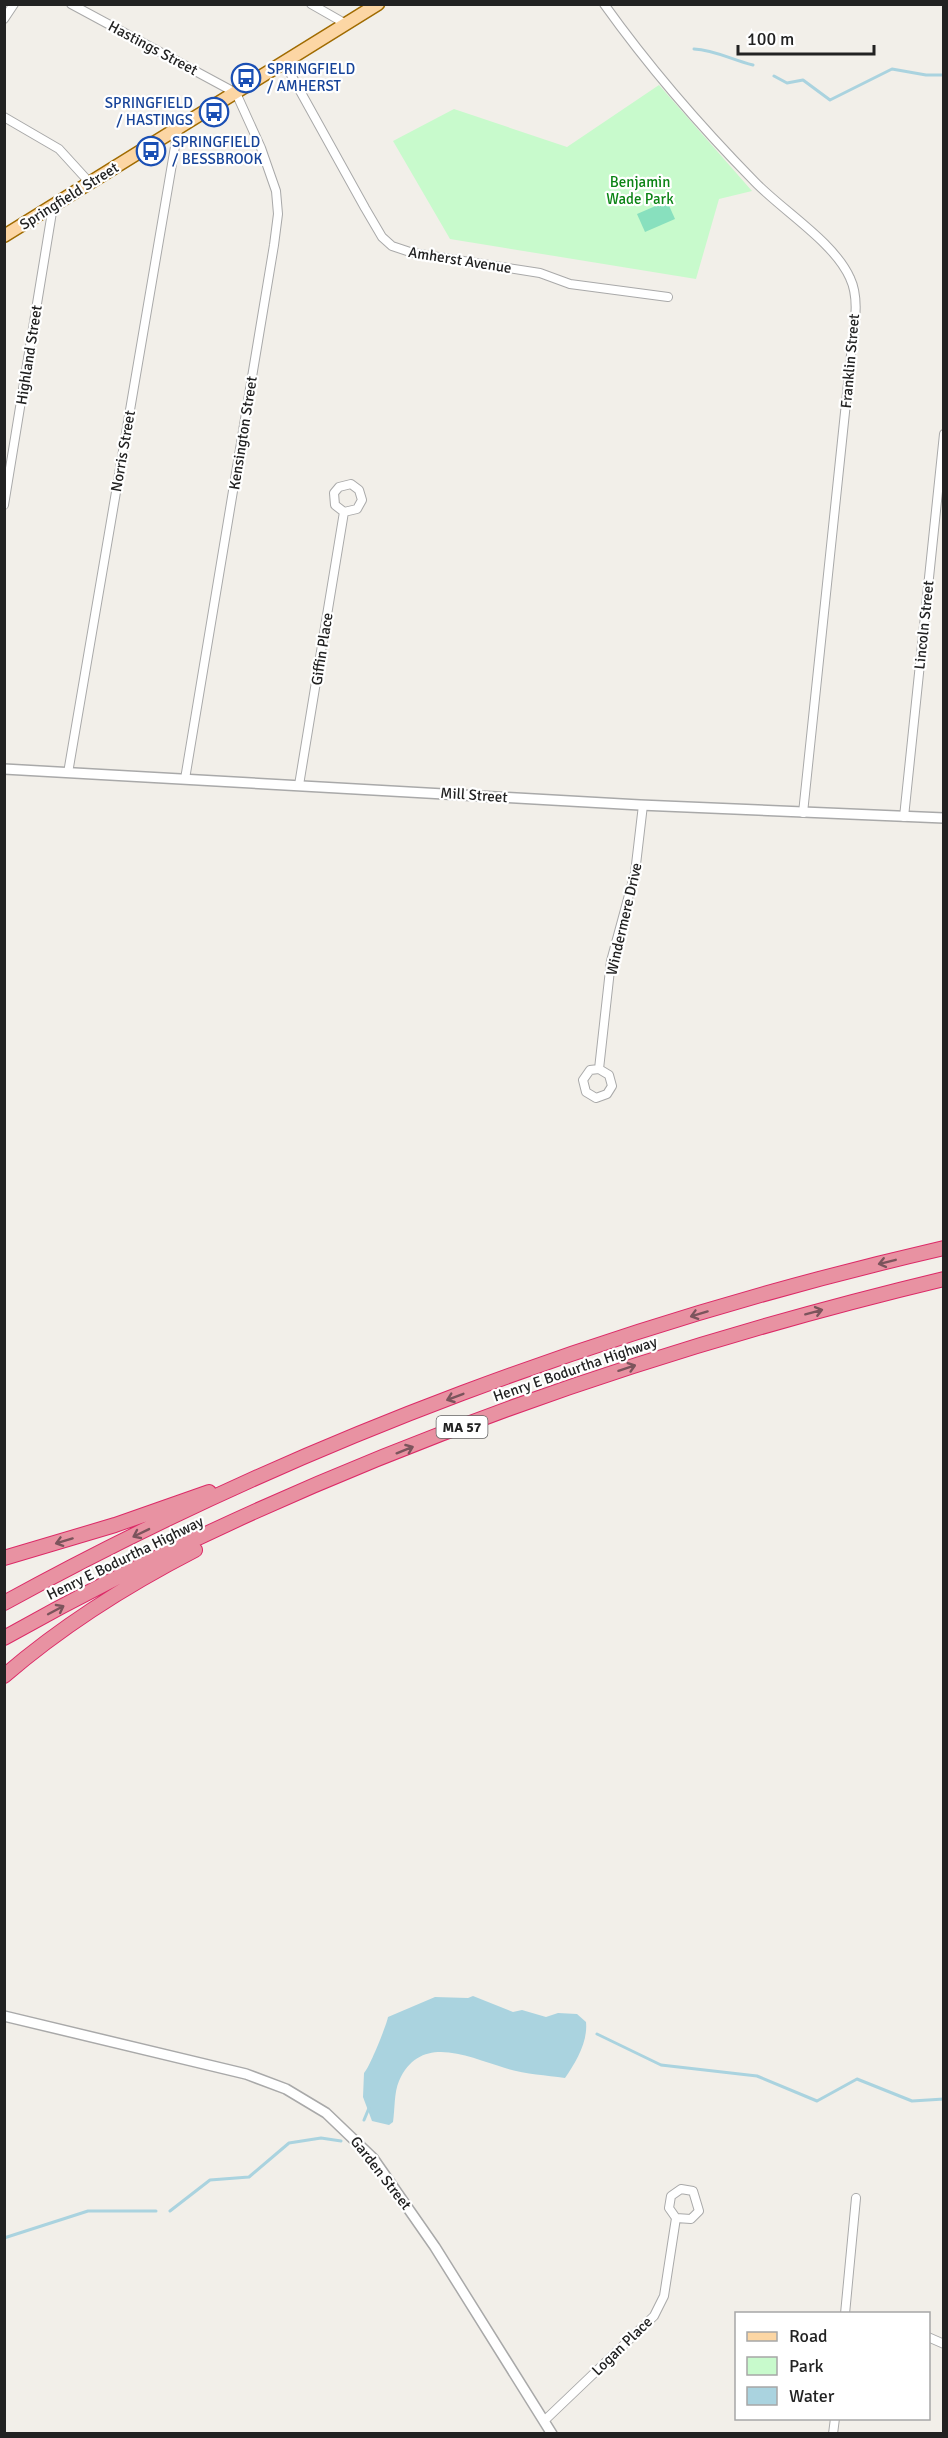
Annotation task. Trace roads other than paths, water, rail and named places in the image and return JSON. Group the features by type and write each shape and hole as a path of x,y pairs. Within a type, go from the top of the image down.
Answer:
{"highway":[{"name":"Henry E Bodurtha Highway","path":"4,1603 174,1516 299,1461 453,1398 600,1345 759,1296 944,1248"},
{"name":"Henry E Bodurtha Highway","path":"4,1638 169,1553 374,1462 497,1414 665,1355 792,1318 944,1279"},
{"path":"4,1558 115,1525 299,1461"},
{"path":"4,1676 63,1630 132,1585 193,1551 374,1462"}],"main road":[{"name":"Springfield Street","path":"4,236 378,4"}],"street":[{"path":"4,19 14,4"},
{"name":"Hastings Street","path":"71,4 236,93"},
{"path":"310,4 346,24"},
{"name":"Franklin Street","path":"604,4 730,157 836,257 854,288 853,335 803,813"},
{"name":"Amherst Avenue","path":"284,62 382,237 392,246 413,254 540,273 570,284 668,297"},
{"name":"Kensington Street","path":"185,779 277,224 277,201 273,182 236,93"},
{"path":"4,117 59,149 90,183"},
{"name":"Norris Street","path":"68,773 178,129"},
{"name":"Highland Street","path":"4,505 53,206"},
{"name":"Lincoln Street","path":"904,817 944,434"},
{"name":"Giffin Place","path":"299,785 344,512"},
{"name":"Mill Street","path":"4,769 643,805 944,818"},
{"name":"Windermere Drive","path":"599,1069 611,961 635,873 643,805"},
{"name":"Garden Street","path":"4,2016 246,2074 286,2089 326,2113 373,2158 435,2247 552,2433"},
{"name":"Logan Place","path":"544,2421 654,2316 664,2296 676,2218 669,2208 671,2196 681,2189 693,2191 699,2211 691,2219 676,2218"},
{"path":"845,2312 856,2198"},
{"path":"930,2338 944,2344"}],"water":[{"path":"473,1996 513,2012 522,2010 546,2017 558,2013 577,2014 586,2022 583,2044 565,2078 512,2070 447,2052 433,2053 420,2057 408,2066 399,2081 395,2095 393,2122 389,2125 372,2121 363,2097 364,2073 378,2046 388,2017 435,1997 468,1998"}],"waterway":[{"path":"694,49 709,51 753,65"},
{"path":"774,76 787,83 803,80 830,100 892,69 926,75 944,75"},
{"path":"597,2034 661,2065 757,2076 817,2101 857,2079 912,2101 944,2099"},
{"path":"364,2120 369,2108"},
{"path":"170,2211 210,2180 249,2177 289,2143 321,2138 341,2141"},
{"path":"4,2238 88,2211 156,2211"}],"place":[{"name":"SPRINGFIELD / AMHERST","path":"246,78"},
{"name":"SPRINGFIELD / HASTINGS","path":"214,112"},
{"name":"SPRINGFIELD / BESSBROOK","path":"151,151"}],"park label":[{"name":"Benjamin Wade Park","path":"640,190"}]}
